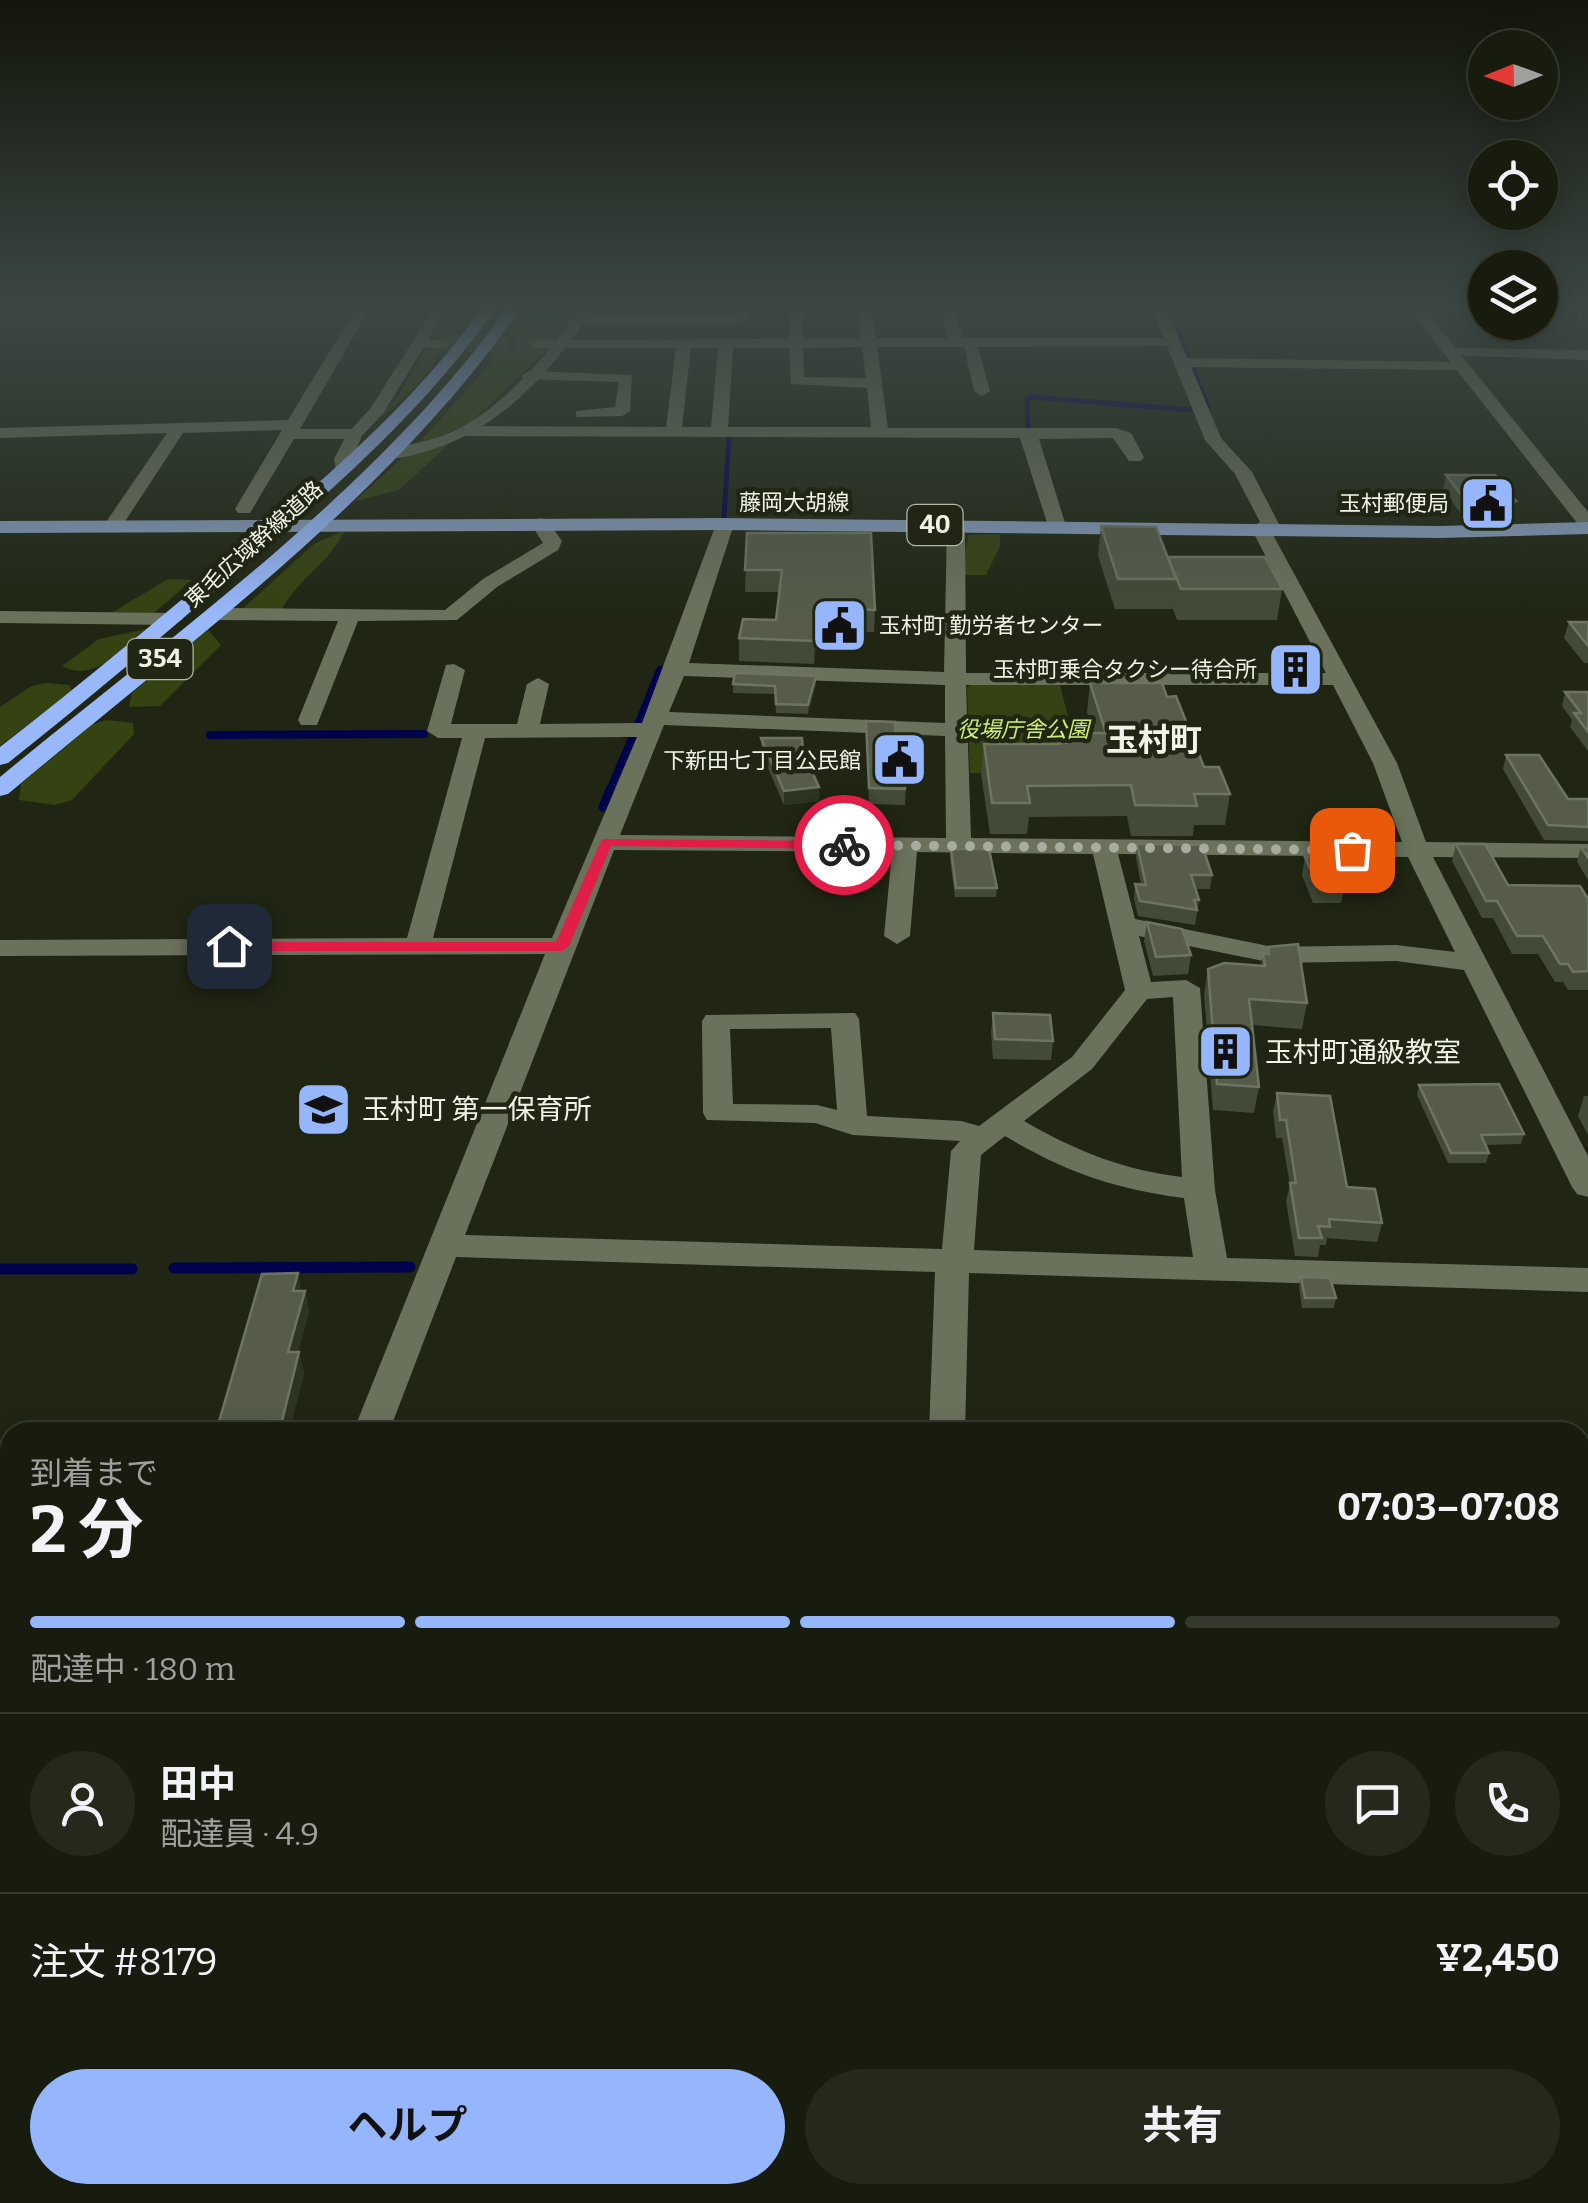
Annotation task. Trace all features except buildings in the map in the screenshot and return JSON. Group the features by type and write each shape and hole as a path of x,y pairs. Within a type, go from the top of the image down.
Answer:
{"highway":[{"name":"東毛広域幹線道路","path":"0,758 173,619 343,470 403,411"},
{"name":"東毛広域幹線道路","path":"0,789 214,614 392,454 433,411"}],"main road":[{"name":"藤岡大胡線","path":"0,527 725,524 1439,532 1588,526"}],"street":[{"path":"244,510 303,411"},
{"path":"343,470 343,458 354,434 377,411"},
{"path":"466,431 492,411"},
{"path":"489,414 622,411"},
{"path":"673,433 676,411"},
{"path":"720,433 721,411"},
{"path":"877,411 880,432"},
{"path":"1202,411 1214,440 1244,472 1266,528 1385,764 1417,850 1588,1187"},
{"path":"1497,411 1588,526"},
{"path":"113,525 175,437 175,427"},
{"path":"0,433 113,433 175,427 354,434"},
{"path":"392,454 466,431 1116,433 1125,438 1136,458"},
{"path":"1028,434 1058,526"},
{"path":"214,614 450,616 490,584 551,546 553,541 540,524"},
{"path":"375,1422 562,946 676,669 725,524"},
{"path":"956,526 952,582 959,846"},
{"path":"309,720 350,617"},
{"path":"0,618 173,619"},
{"path":"676,669 955,679 1340,679"},
{"path":"454,670 438,731 654,724 956,730"},
{"path":"528,731 538,684"},
{"path":"418,946 475,731"},
{"path":"606,842 1588,851"},
{"path":"897,936 904,846"},
{"path":"1104,848 1138,991"},
{"path":"1123,925 1274,955 1396,953 1475,963"},
{"path":"0,948 562,946"},
{"path":"947,1422 952,1271 966,1151 1082,1064 1138,991 1209,978 1274,955"},
{"path":"1209,978 1199,1190 1212,1270"},
{"path":"853,1125 845,1020 716,1022 718,1114 817,1114 853,1125 993,1130 1131,1181 1199,1190"},
{"path":"445,1246 1588,1280"}],"green space":[{"path":"448,411 483,411 470,423 424,443 422,439"},
{"path":"454,439 399,490 355,501 402,458"},
{"path":"345,530 282,609 239,612 314,544"},
{"path":"1000,534 1000,546 986,575 963,575 968,535"},
{"path":"168,579 192,580 154,613 113,612"},
{"path":"146,629 96,667 74,670 62,666 99,639"},
{"path":"208,630 221,645 160,706 129,707 132,693"},
{"path":"69,685 72,691 0,746 0,707 32,686"},
{"name":"役場庁舎公園","path":"1060,685 1078,756 1042,773 970,773 967,687"},
{"path":"107,720 133,723 134,734 72,800 55,805 19,800 21,784 93,724"}],"waterway":[{"path":"1027,411 1028,429"},
{"path":"724,517 729,436"},
{"path":"638,725 660,670"},
{"path":"210,735 424,734"},
{"path":"609,792 634,734 624,734"},
{"path":"603,807 610,790"},
{"path":"174,1268 410,1267"},
{"path":"0,1269 132,1269"}],"way so far":[{"path":"844,845 1352,850"}],"place":[{"name":"玉村郵便局","path":"1488,503"},
{"name":"玉村町 勤労者センター","path":"840,625"},
{"name":"玉村町乗合タクシー待合所","path":"1296,669"},
{"name":"下新田七丁目公民館","path":"900,760"},
{"name":"玉村町通級教室","path":"1226,1052"},
{"name":"玉村町 第一保育所","path":"323,1109"}],"district":[{"name":"玉村町","path":"1154,740"}],"route":[{"path":"229,946 562,946 606,842 844,845"}]}
